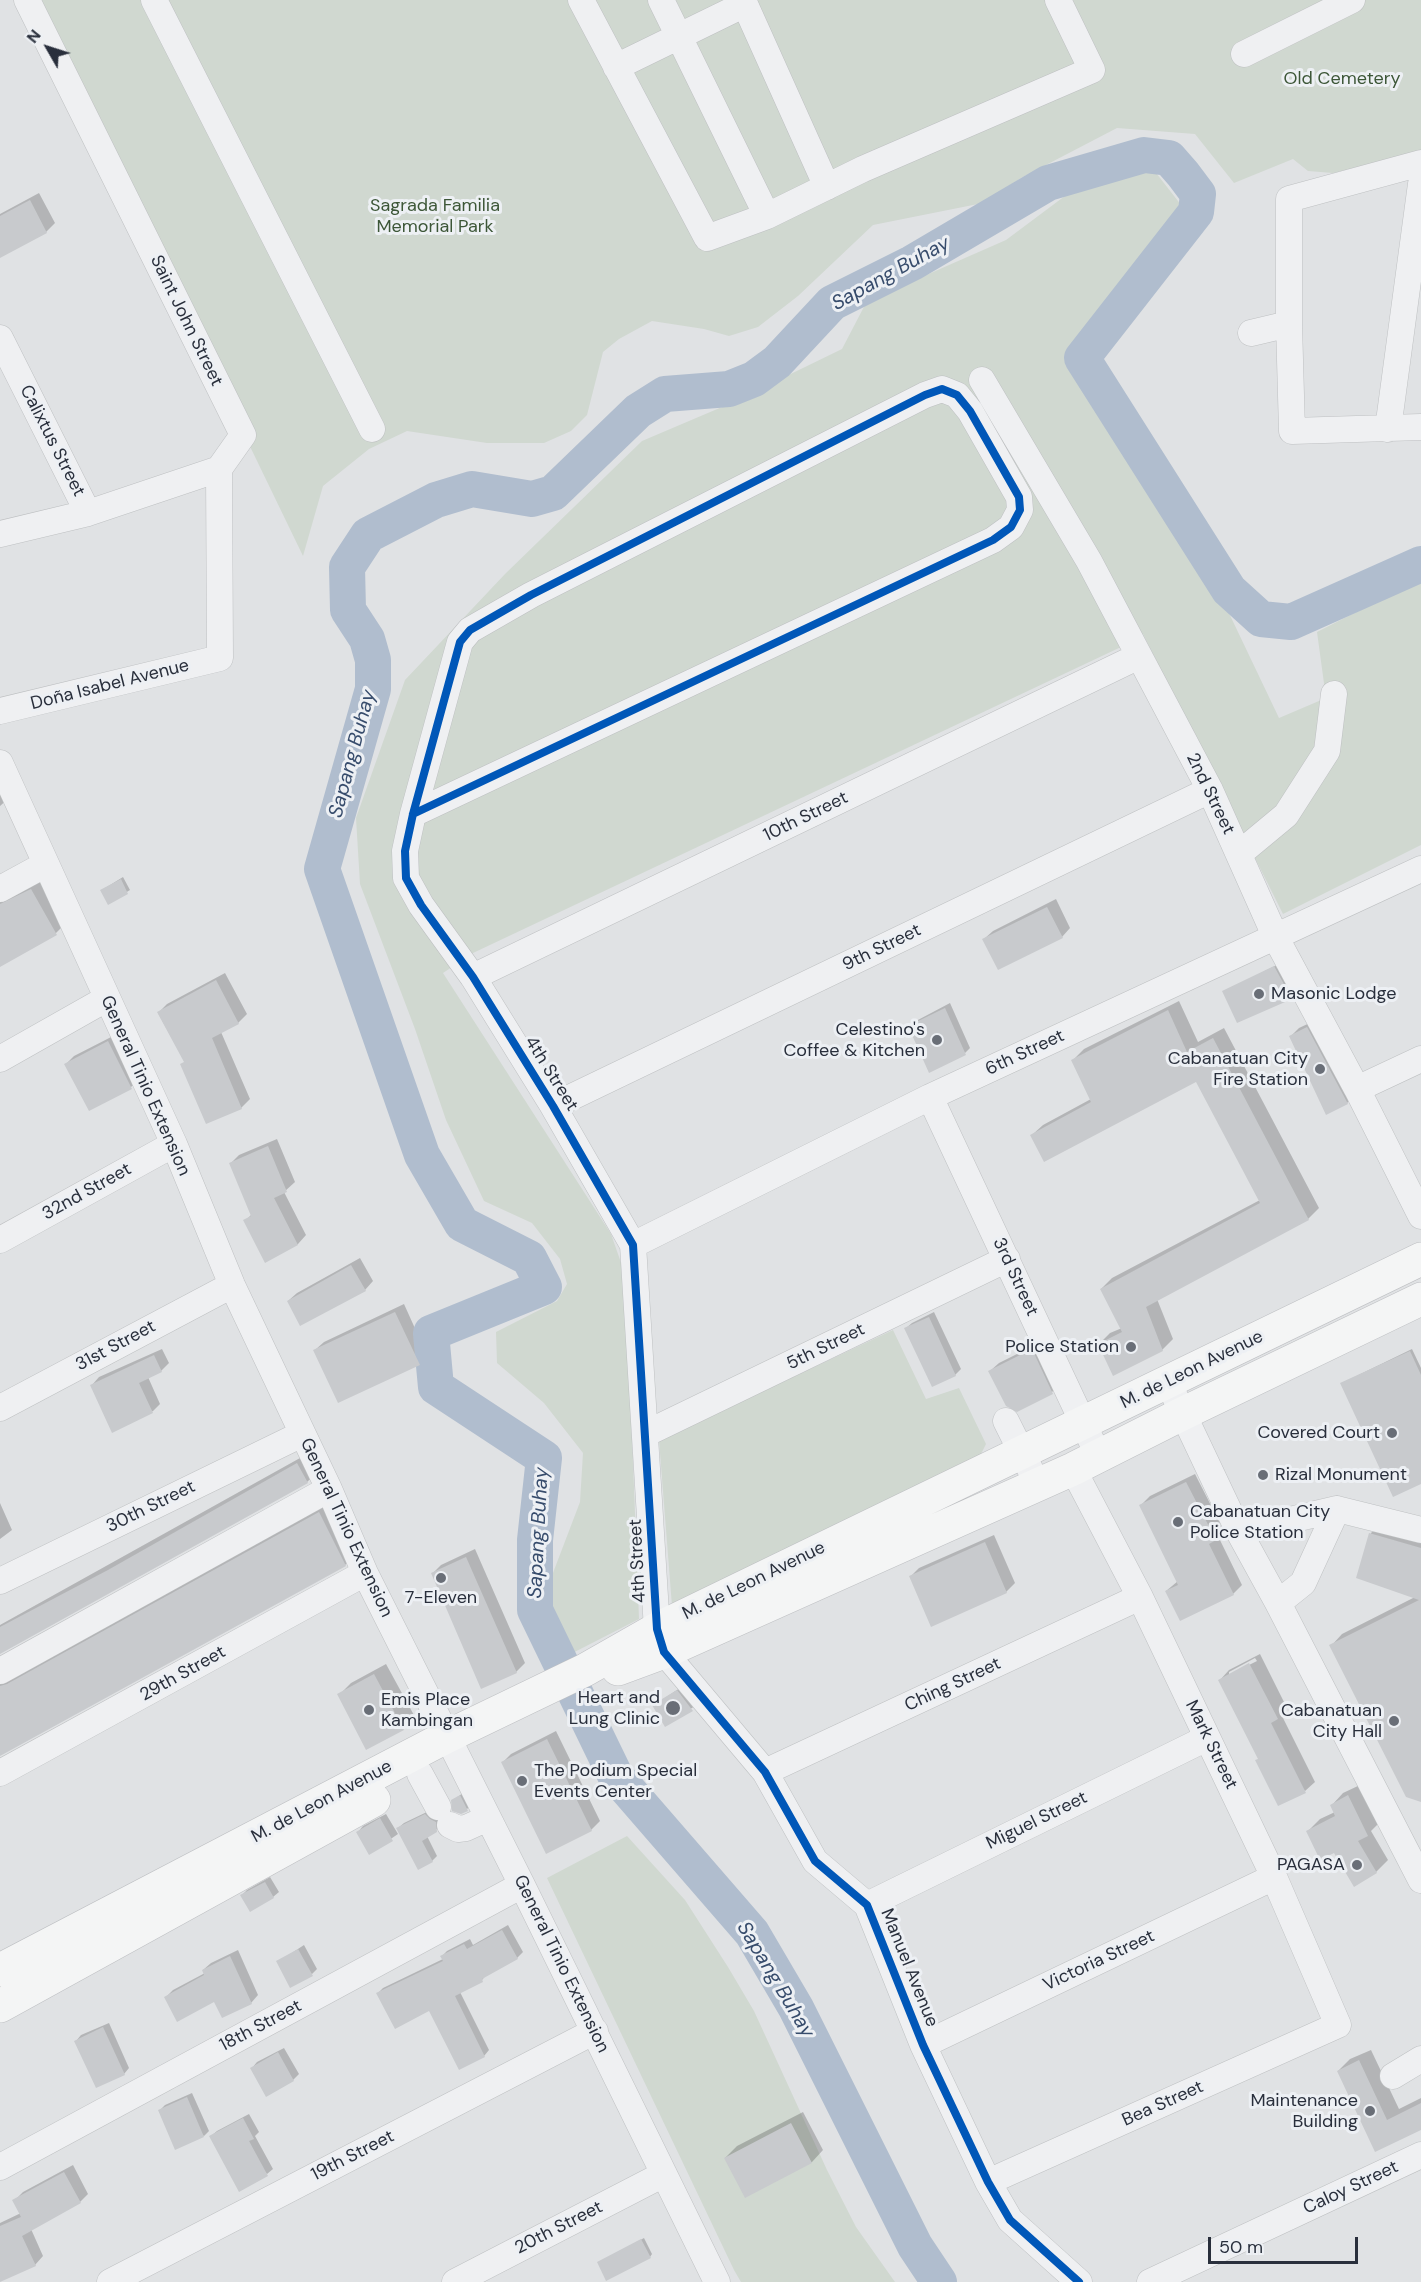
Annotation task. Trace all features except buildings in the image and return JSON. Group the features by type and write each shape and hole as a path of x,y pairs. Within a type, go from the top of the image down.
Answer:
{"main road":[{"name":"M. de Leon Avenue","path":"0,1970 660,1640 1022,1452 1421,1259"},
{"name":"M. de Leon Avenue","path":"660,1640 1038,1485 1182,1414 1418,1308"},
{"name":"M. de Leon Avenue","path":"0,2006 420,1774 451,1745"}],"street":[{"name":"Saint John Street","path":"27,0 243,435 219,469"},
{"path":"582,0 707,238 767,216 863,169 1092,70 1058,0"},
{"path":"661,0 767,216"},
{"path":"1244,54 1352,0"},
{"path":"159,2 372,429"},
{"path":"616,67 744,2 827,186"},
{"path":"1421,163 1289,199 1292,431 1421,427"},
{"path":"1388,429 1421,184"},
{"path":"1251,333 1289,324"},
{"name":"Calixtus Street","path":"0,338 88,513"},
{"name":"2nd Street","path":"982,380 1089,561 1210,790 1276,938 1357,1089 1421,1216"},
{"name":"4th Street","path":"413,814 993,540 1011,526 1020,510 1019,497 970,411 957,395 942,389 925,394 531,595 470,630 460,642 413,814 405,851 406,878 422,905 473,977 554,1106 633,1245 660,1640"},
{"name":"Calixtus Street","path":"0,534 88,513 219,469"},
{"name":"Doña Isabel Avenue","path":"0,711 219,658 219,469"},
{"name":"10th Street","path":"473,977 1139,656"},
{"path":"1239,854 1286,815 1327,751 1334,694"},
{"name":"General Tinio Extension","path":"0,763 174,1144 231,1285 329,1489 365,1574 595,2031 717,2282"},
{"name":"9th Street","path":"554,1106 1210,790"},
{"path":"0,889 46,864"},
{"name":"6th Street","path":"633,1245 930,1097 1421,869"},
{"path":"0,1059 106,999"},
{"path":"1357,1089 1421,1059"},
{"name":"3rd Street","path":"930,1097 1083,1422 1086,1463"},
{"name":"32nd Street","path":"1,1237 174,1144"},
{"name":"5th Street","path":"645,1434 1007,1259"},
{"name":"31st Street","path":"0,1408 231,1285"},
{"path":"1168,1382 1239,1532 1421,1880"},
{"path":"1006,1421 1038,1485"},
{"name":"30th Street","path":"0,1581 302,1434"},
{"name":"Mark Street","path":"1086,1463 1140,1597 1274,1877 1338,2025"},
{"path":"0,1671 329,1489"},
{"path":"1239,1532 1337,1509 1421,1530"},
{"path":"1278,1603 1303,1583 1337,1509"},
{"name":"29th Street","path":"0,1773 365,1574"},
{"name":"Ching Street","path":"765,1772 1140,1597"},
{"name":"Manuel Avenue","path":"660,1640 765,1772 815,1861 867,1905 924,2044 988,2182 1010,2220 1079,2282"},
{"name":"Miguel Street","path":"867,1905 1207,1738"},
{"path":"420,1774 444,1816 458,1828 466,1828 488,1818"},
{"name":"Victoria Street","path":"924,2044 1274,1877"},
{"name":"18th Street","path":"0,2167 522,1885"},
{"name":"Bea Street","path":"988,2182 1338,2025"},
{"name":"19th Street","path":"110,2282 595,2031"},
{"path":"1393,2076 1421,2059"},
{"name":"Caloy Street","path":"1150,2282 1421,2155"},
{"name":"20th Street","path":"454,2282 664,2174"}],"green space":[{"name":"Sagrada Familia Memorial Park","path":"34,0 1421,0 1421,152 1333,173 1308,171 1293,159 1234,183 1195,134 1117,128 1021,178 983,203 873,225 798,296 758,327 729,336 704,329 652,321 619,339 603,352 587,415 571,431 544,443 487,443 407,431 369,449 323,486 303,556"},
{"path":"1153,169 1185,210 1065,357 1217,588 1279,718 1326,698 1317,632 1376,602 1421,573 1421,845 1283,914 1143,634 1121,647 473,953 443,973 611,1234 626,1277 639,1619 559,1660 540,1607 580,1502 583,1453 544,1403 497,1363 496,1332 557,1301 567,1284 560,1259 532,1223 484,1201 446,1120 415,1029 360,884 356,818 405,680 505,574 642,441 729,404 842,349 867,301 1006,240 1085,181"},
{"path":"893,1330 926,1399 959,1388 986,1444 978,1460 672,1606 659,1440"},
{"path":"627,1836 685,1900 728,1967 754,2011 827,2170 856,2227 895,2282 741,2282 547,1878"}],"waterway":[{"name":"Sapang Buhay","path":"939,2282 915,2246 796,2008 752,1933 615,1775 535,1610 535,1540 544,1458 436,1387 431,1333 544,1287 529,1258 462,1224 422,1155 322,869 373,689 373,660 367,639 348,610 347,567 368,535 436,500 472,489 532,499 553,493 638,411 665,394 729,389 754,379 777,362 832,303 912,263 1048,183 1144,155 1169,158 1198,194 1196,212 1082,358 1229,590 1261,619 1291,622 1421,564"}],"cycle path":[{"path":"413,814 993,540 1011,527 1020,510 1019,497 970,411 957,395 942,389 925,395 531,595 470,630 460,642 413,814 405,851 406,878 421,905 473,977 553,1106 633,1245 657,1629 664,1652 765,1772 815,1861 867,1905 923,2045 988,2182 1010,2220 1079,2282"}],"place":[{"name":"Masonic Lodge","path":"1259,994"},
{"name":"Celestino's Coffee & Kitchen","path":"937,1040"},
{"name":"Cabanatuan City Fire Station","path":"1320,1069"},
{"name":"Police Station","path":"1131,1347"},
{"name":"Covered Court","path":"1392,1433"},
{"name":"Rizal Monument","path":"1263,1475"},
{"name":"Cabanatuan City Police Station","path":"1178,1522"},
{"name":"7-Eleven","path":"441,1578"},
{"name":"Heart and Lung Clinic","path":"673,1708"},
{"name":"Emis Place Kambingan","path":"369,1710"},
{"name":"Cabanatuan City Hall","path":"1394,1721"},
{"name":"The Podium Special Events Center","path":"522,1781"},
{"name":"PAGASA","path":"1357,1865"},
{"name":"Maintenance Building","path":"1370,2111"}],"park label":[{"name":"Old Cemetery","path":"1342,79"}]}
